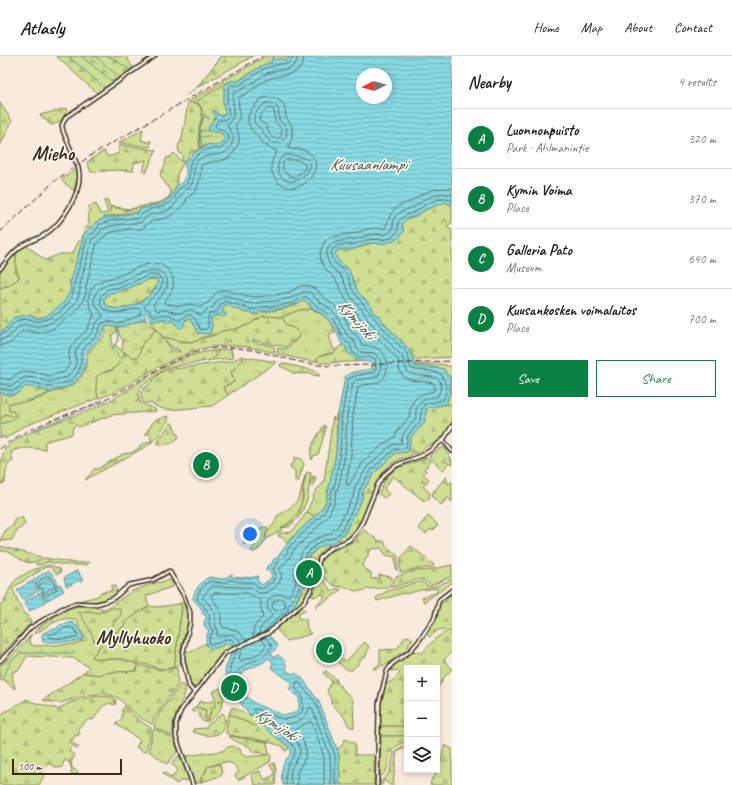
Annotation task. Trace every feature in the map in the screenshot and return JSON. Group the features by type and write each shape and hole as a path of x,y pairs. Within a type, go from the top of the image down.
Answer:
{"street":[{"path":"0,269 19,248 36,240 50,230 64,216 71,206 80,173 63,133 62,125 66,118 155,56"},
{"path":"193,785 178,745 175,731 179,712 222,656 231,649 268,634 305,600 311,590 316,567 321,556 331,548 349,540 356,533 363,521 378,484 386,473 399,464 427,453 443,440 452,426"},
{"path":"443,440 452,451"},
{"path":"0,660 32,627 61,609 76,603 97,604 104,602 114,598 130,585 153,580 169,571 183,594 190,612 190,623 183,653 183,660 189,686 194,692"},
{"path":"377,785 379,701 387,672 392,664 409,652 418,642 434,619 438,601 452,590"}],"green space":[{"path":"56,56 126,56 133,68 97,93"},
{"path":"222,56 253,56 197,87"},
{"path":"266,56 292,56 282,60 275,60 272,58 271,63 263,65 234,82 205,147 200,148 199,128 202,119 198,104 188,102"},
{"path":"233,80 236,82 223,101 225,114 222,116 214,112 216,117 208,131 221,133 225,139 218,146 213,146 210,144 200,148 199,127 202,120 202,109 197,101"},
{"path":"188,102 198,104 202,111 199,134 200,148 190,154 184,162 182,161 183,156 179,152 178,146 182,139"},
{"path":"0,103 12,121 0,146"},
{"path":"67,108 64,117 59,122 51,125 40,115"},
{"path":"143,129 141,140 147,142 151,141 150,147 119,143 120,142"},
{"path":"119,145 156,150 146,173 143,172 146,160 134,163 133,171 117,170 91,172 87,162 104,151 108,157 119,153"},
{"path":"174,153 183,163 177,175 177,185 171,197 161,204 151,205 136,215 104,217 104,219 96,222 92,228 90,226 88,221 88,207 96,204 100,214 108,213 104,201 108,200 109,206 130,209 161,202 169,197 171,192 160,175 166,163 167,157 169,158"},
{"path":"77,168 78,174 74,191 61,180"},
{"path":"446,202 452,206 452,223 448,225 448,228 452,230 452,357 415,359 409,350 379,316 376,315 371,306 358,292 348,269 340,263 335,254 338,250 357,248 371,243 380,244 396,240 404,232 402,224 408,218 416,216 427,209"},
{"path":"110,207 130,210 141,208 137,212 112,216 109,214 111,211"},
{"path":"87,226 90,228 84,234 70,284 71,290 64,303 47,316 37,318 31,315 14,317 4,330 0,332 0,288 10,285 19,278 19,275 16,273 16,252 26,245 45,260 60,254 72,254"},
{"path":"16,252 16,273 19,275 19,278 10,285 0,288 0,271"},
{"path":"150,279 157,279 158,283 142,301 126,308 118,309 104,303 104,298 110,293 122,291"},
{"path":"304,300 311,308 319,312 311,309 299,310 282,317 263,316 248,325 221,331 217,334 201,338 197,341 187,342 163,337 150,320 173,320 179,328 184,325 185,320 190,319 198,333 210,334 212,327 211,317 224,314 222,310 225,305 245,311 248,314 249,311 254,314 288,308 297,305"},
{"path":"311,309 322,315 330,324 335,332 329,336 334,350 338,349 334,353 322,355 317,360 318,361 314,362 277,354 278,348 286,349 300,336 293,327 286,324 282,317 299,310"},
{"path":"263,316 282,317 286,324 298,331 300,336 286,347 253,340 253,342 274,347 275,353 254,348 236,346 204,348 174,359 114,392 98,398 96,387 97,376 111,371 120,364 121,358 125,356 124,352 128,355 140,352 141,346 156,329 172,350 180,352 179,350 171,347 163,337 187,342 197,341 201,338 212,336 221,331 248,325"},
{"path":"146,320 148,324 156,329 141,346 138,357 134,358 122,350 123,341 116,328"},
{"path":"108,325 116,328 118,331 112,335 112,343 124,352 125,356 113,369 106,371 97,395 98,398 22,427 5,439 4,436 0,438 0,419 9,411 8,403 29,401 73,385 84,372 88,352 106,334 106,329 103,331 104,327"},
{"path":"343,345 347,347 347,349 359,361 368,361 320,363 317,360 318,357 334,353 340,346"},
{"path":"231,349 233,358 212,360 219,350"},
{"path":"219,350 212,360 166,368 141,387 138,395 140,402 155,409 156,411 111,415 79,427 76,425 73,427 72,434 45,442 45,450 23,448 11,452 13,461 10,462 7,467 5,483 0,484 2,457 5,449 13,442 36,430 89,411 118,396 154,373 178,360 195,354"},
{"path":"242,356 244,358 231,372 234,382 223,387 228,395 212,406 170,410 159,408 151,403 144,403 141,398 141,392 160,373 166,370 232,361"},
{"path":"245,357 277,362 228,395 223,387 234,382 231,372"},
{"path":"281,363 316,371 320,376 310,373 292,373 291,371 280,366"},
{"path":"413,364 441,364 452,367 452,421 447,432 439,441 427,446 419,453 414,453 408,458 396,461 387,468 374,489 359,524 352,534 342,541 338,540 341,535 344,534 362,499 363,491 375,472 396,453 408,452 411,437 423,424 427,408 444,404 446,405 450,392 450,377 447,376 444,369 428,366 416,366"},
{"path":"26,386 50,392 42,398 25,402 9,403 9,411 13,411 16,415 13,416 5,414 0,419 0,392 8,395 14,395"},
{"path":"337,413 336,453 331,483 328,489 326,501 321,510 315,516 307,512 316,490 324,481 333,417 335,420"},
{"path":"167,416 169,418 168,420 158,436 152,442 149,433 145,434 154,421"},
{"path":"170,423 172,423 179,437 172,443 158,446 158,442"},
{"path":"324,425 326,428 319,452 317,455 314,455 312,460 312,446"},
{"path":"151,441 152,442 147,446 85,480 94,469 98,469 123,454 130,453 138,449 141,445"},
{"path":"443,447 447,451 452,466 449,463 443,470 429,456"},
{"path":"294,457 301,459 304,464 298,482 295,480 295,470 291,468 290,465 294,463"},
{"path":"427,457 431,462 424,469 426,471 423,474 429,479 423,487 430,493 429,498 425,502 393,476 384,489 389,494 384,498 379,494 388,476 393,471"},
{"path":"307,472 311,473 309,484 312,476 316,477 312,486 309,485 308,498 300,516 289,527 282,528 288,525 294,517 297,516 304,495 303,488"},
{"path":"305,475 299,512 290,523 282,527 281,531 267,538 265,537 275,522 277,516 295,504"},
{"path":"446,477 448,484 452,482 452,502 448,498 441,505 432,497 433,492"},
{"path":"307,512 315,516 286,543 283,538 278,536 282,533 292,532"},
{"path":"428,516 438,525 433,531 430,529 426,534 418,528"},
{"path":"22,517 25,524 16,532 12,540 0,541 6,529 14,525 14,520"},
{"path":"267,527 268,530 265,537 267,538 259,549 254,552 251,550 257,542 257,536 255,535 244,545 243,535 255,529"},
{"path":"364,530 379,541 384,541 385,545 398,556 398,570 396,570 395,557 386,555 381,548 371,549 362,566 371,573 371,579 379,578 379,575 392,577 392,582 384,588 362,591 334,585 326,579 320,571 319,563 321,559 330,552 351,543"},
{"path":"326,544 329,545 317,559 312,582 308,592 292,612 300,594 309,558 319,547"},
{"path":"0,546 41,557 30,563 25,562 10,553 0,551"},
{"path":"411,546 434,565 433,567 415,569 400,573 401,558"},
{"path":"43,558 89,563 87,565 65,565 48,562 39,565 35,564"},
{"path":"50,565 60,569 61,572 57,574 52,568 46,567 12,588 24,614 29,616 31,623 0,656 0,605 16,580 35,569"},
{"path":"452,565 452,576 435,584 431,585 419,579 390,588 396,577 416,570 424,571"},
{"path":"319,573 331,591 334,589 341,589 339,592 316,607 315,606 324,598 324,595 322,594 314,597 312,596 316,587"},
{"path":"452,579 452,583 424,602 422,598 437,592 437,588 406,594 404,593 377,601 376,598 385,592 418,582 422,582 429,587 437,586"},
{"path":"171,580 174,586 146,596 149,606 128,620 123,627 101,645 92,657 97,659 122,659 137,664 137,671 104,673 100,675 83,673 89,667 73,658 27,656 19,670 13,672 12,675 15,689 3,679 0,681 0,666 16,652 32,634 29,639 30,644 35,646 74,644 86,640 76,619 70,618 59,620 35,634 34,632 59,614 78,606 106,609 132,591 155,583"},
{"path":"115,585 117,594 112,597 102,601 75,602 98,596 101,592 105,593 105,591 111,591 111,586"},
{"path":"452,594 452,628 438,630 430,637 426,634 436,619 440,604"},
{"path":"183,602 187,620 180,657 181,665 174,667 182,606 179,604"},
{"path":"179,604 182,606 174,667 164,669 146,664 137,664 122,659 97,659 92,657 101,645 123,627 128,620 149,606 158,607"},
{"path":"302,607 305,611 299,612 299,619 306,619 307,629 311,634 287,641 276,629"},
{"path":"112,608 120,608 121,614 112,626 94,642 91,632 79,612 90,611 98,613"},
{"path":"447,631 452,631 452,651 444,660 452,669 440,684 440,665 404,665 404,726 380,726 381,703 386,684 394,680 400,673 397,670 391,671 392,667 394,664 414,651 421,653 423,652 436,638"},
{"path":"408,636 413,639 410,641 407,650 386,665 380,666 378,669 373,669 380,664 380,650 397,649 405,637"},
{"path":"365,642 369,647 365,658 362,657 359,663 352,670 345,668 336,659 335,657 338,656 346,661"},
{"path":"205,643 207,646 217,648 227,643 231,644 233,647 223,652 196,687 191,685 184,661 185,651 191,652"},
{"path":"138,666 161,670 177,668 178,684 154,718 152,724 139,717 118,698 111,695 89,695 60,703 43,700 83,673 100,675 104,673 137,671"},
{"path":"326,671 336,679 338,684 353,700 354,728 349,726 343,715 331,704 331,699 327,691 332,681 323,673"},
{"path":"181,684 185,686 185,693 175,716 172,736 154,727 154,725 160,712"},
{"path":"220,688 224,700 215,703 215,707 211,708 209,718 207,720 205,717 206,710 197,708 196,706 201,701 210,702 216,699 212,692"},
{"path":"98,696 112,697 116,700 115,705 109,703 102,707 93,720 90,719 86,721 77,730 80,732 78,736 75,735 71,742 79,747 77,749 72,745 69,749 75,756 71,762 72,768 78,772 76,775 70,773 72,770 69,762 65,760 61,768 48,763 43,772 45,774 39,785 0,785 0,715 27,699 58,710 71,702"},
{"path":"223,700 222,705 216,715 207,721 203,721 200,718 199,712 191,711 196,706 206,711 205,719 209,718 211,708 215,706 215,703 218,701"},
{"path":"125,706 135,717 151,728 146,751 144,752 136,747 140,740 116,724 122,718 122,709"},
{"path":"232,707 252,716 261,724 254,726 229,714"},
{"path":"223,713 226,724 224,730 220,734 207,736 193,732 193,729 207,728 208,724"},
{"path":"229,714 254,726 261,724 288,747 288,750 285,751 283,746 253,738 227,734"},
{"path":"380,726 404,726 404,736 381,736"},
{"path":"155,729 174,739 178,751 167,764 149,751 153,730"},
{"path":"229,736 267,742 269,754 266,755 263,753 254,752 249,746 241,744"},
{"path":"381,736 404,736 404,743 394,749 391,754 385,773 381,776"},
{"path":"345,739 355,743 355,755 374,755 374,785 342,785 336,782 336,780 340,779 339,754 336,749 341,747"},
{"path":"445,745 452,749 452,785 430,785 432,778 434,778 436,773 440,773 443,749"},
{"path":"232,746 240,749 241,754 246,757 266,755 269,753 271,756 270,762 238,780 235,775 239,772 233,764 227,762 215,764 206,769 201,778 201,782 195,784 185,756 223,751 225,748"},
{"path":"404,746 404,749 397,751 393,785 390,785 384,780 382,785 379,785 380,781 386,777 389,772 395,752"},
{"path":"179,755 189,780 180,781 177,784 163,774 164,772 172,778 178,769 171,764"},
{"path":"274,763 276,770 275,785 255,785 251,775 260,771 265,780 275,774 270,765"},
{"path":"220,764 222,773 221,776 201,782 202,776 206,772 207,767"}],"water":[{"path":"292,56 452,56 452,206 446,202 427,209 416,216 408,218 402,224 404,232 396,240 380,244 369,243 352,250 338,250 335,254 340,263 349,270 358,292 371,306 376,315 379,316 409,350 413,358 414,366 444,369 447,376 450,376 450,392 447,401 448,404 427,408 422,426 411,437 408,452 396,453 375,472 363,491 362,499 344,534 341,535 338,540 315,550 309,557 304,574 305,586 300,592 292,612 267,633 278,646 271,654 275,658 277,655 282,658 286,664 287,671 292,674 295,673 302,678 318,699 339,754 340,779 336,781 339,781 342,785 283,785 282,768 290,754 291,750 289,746 277,738 252,716 241,704 233,691 241,687 249,699 253,702 282,715 287,715 294,713 299,709 299,697 289,689 293,683 271,668 273,662 268,658 264,662 244,671 242,675 241,673 238,678 229,682 227,681 225,670 233,647 228,643 210,649 208,647 206,640 209,630 205,627 204,622 207,617 203,614 201,608 193,599 198,586 209,577 223,579 232,574 232,577 243,578 258,576 257,580 262,585 271,578 272,576 269,571 266,570 267,566 271,565 274,559 277,558 290,540 321,510 326,501 336,453 338,414 345,377 354,372 372,369 372,362 358,361 348,353 347,347 343,346 330,321 304,300 280,309 261,311 258,315 249,311 247,314 245,311 243,312 225,305 222,310 226,316 221,317 218,315 211,317 212,327 210,334 198,333 190,319 185,320 184,325 179,328 173,320 170,320 169,323 165,321 165,319 155,321 150,320 146,311 144,313 146,320 121,327 105,326 102,335 84,355 86,361 84,369 72,385 50,392 26,386 14,395 8,395 0,392 0,332 4,330 14,317 31,315 37,318 47,316 64,302 71,290 70,284 84,234 90,228 92,229 96,222 104,219 104,217 114,217 134,213 136,215 142,208 161,204 171,197 176,186 184,181 186,169 184,164 190,157 210,144 214,146 221,145 225,139 221,133 208,131 209,126 216,116 212,111 215,111 222,116 225,114 223,101 225,84 233,80 237,82 263,65 271,63 273,57 276,60 282,58 284,61","holes":["150,279 157,279 158,283 156,287 141,303 117,309 104,303 104,298 110,293 122,291"]},
{"path":"49,570 54,576 39,586 55,578 58,584 43,593 44,594 60,584 64,591 46,601 33,580"},
{"path":"78,571 83,581 80,582 79,580 69,586 66,586 64,578"},
{"path":"32,581 38,591 23,600 17,590"},
{"path":"39,593 45,602 30,611 24,602"},
{"path":"73,622 75,626 77,625 84,638 83,640 71,642 43,642 42,634 51,629 56,629 60,625"}],"waterway":[{"path":"68,56 104,87"},
{"path":"81,56 113,82"},
{"path":"95,56 120,78"},
{"path":"108,56 131,70"},
{"path":"187,95 197,87 222,56"},
{"path":"202,148 200,128 205,114"},
{"path":"205,117 210,119"},
{"path":"200,130 206,131"},
{"path":"201,137 209,136"},
{"path":"113,348 118,340 118,327"},
{"path":"229,339 231,343"},
{"path":"110,344 119,357"},
{"path":"230,348 233,357"},
{"path":"28,401 47,394 48,391"},
{"path":"33,430 106,401"},
{"path":"448,405 452,404"},
{"path":"8,422 19,415"},
{"path":"1,424 7,422"},
{"path":"444,445 452,461"},
{"path":"3,677 11,661 21,653 74,653"}],"railway":[{"path":"0,232 56,180 93,154 263,56"},
{"path":"0,449 23,433 101,401 180,358 209,349 238,348 305,363 326,366 452,361"}],"place":[{"name":"Kymin Voima","path":"206,465"},
{"name":"Luonnonpuisto","path":"309,573"},
{"name":"Galleria Pato","path":"329,650"},
{"name":"Kuusankosken voimalaitos","path":"234,688"}],"district":[{"name":"Mieho","path":"53,153"},
{"name":"Myllyhuoko","path":"133,637"}],"water label":[{"name":"Kuusaanlampi","path":"368,164"},
{"name":"Kymijoki","path":"357,319"},
{"name":"Kymijoki","path":"277,724"}]}
